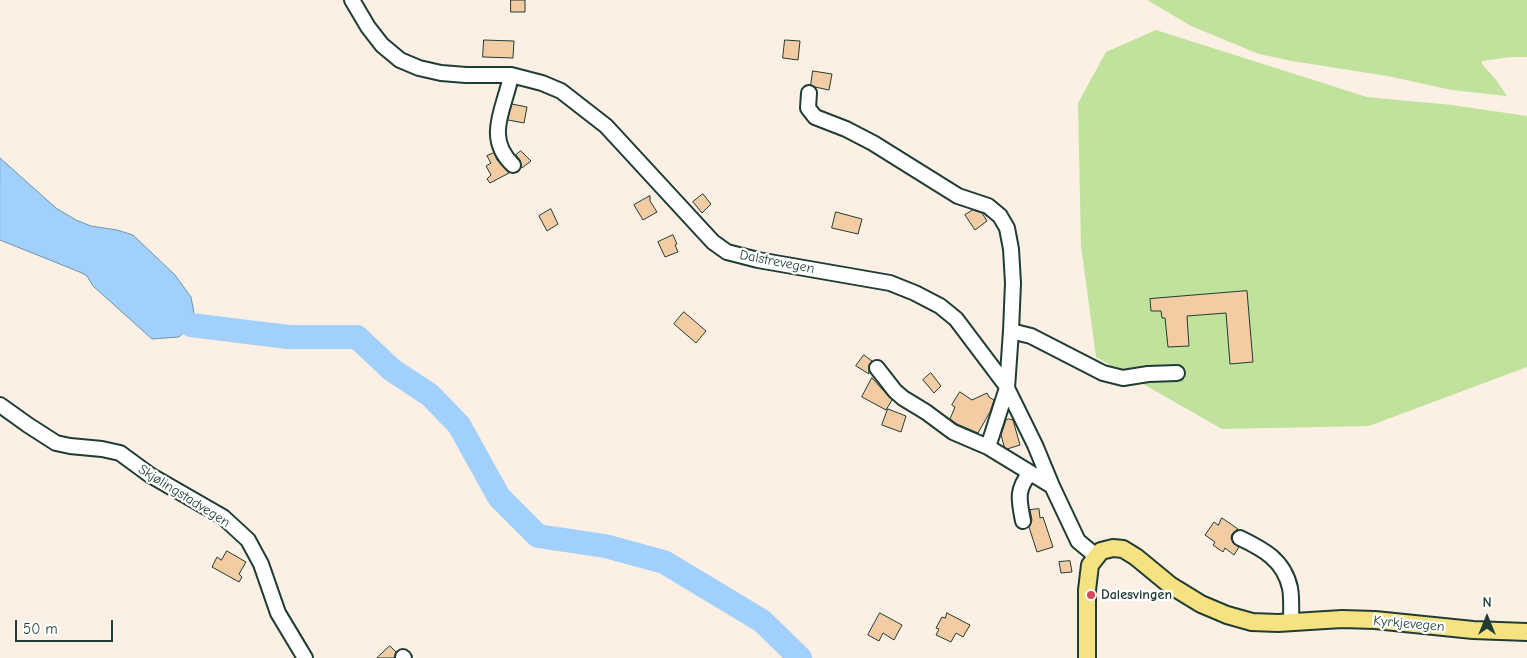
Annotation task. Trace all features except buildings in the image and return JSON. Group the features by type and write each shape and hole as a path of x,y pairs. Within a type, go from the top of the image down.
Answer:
{"main road":[{"name":"Kyrkjevegen","path":"1096,556 1101,551 1113,548 1123,549 1136,557 1170,585 1201,604 1252,622 1291,623 1342,619 1374,620 1473,630 1527,632"},
{"path":"1087,658 1087,590 1090,565 1096,556"}],"street":[{"name":"Dalstrevegen","path":"352,0 368,27 382,45 400,60 419,68 441,73 466,75 511,74 561,91 606,126 713,242 727,252 758,260 890,283 940,306 956,318 988,359 1007,388 1078,541 1096,556"},
{"path":"511,74 497,128 500,147 513,165"},
{"path":"809,93 808,108 815,117 846,129 873,143 958,196 988,206 1000,216 1007,228 1012,249 1012,331 1007,388 988,447"},
{"path":"1012,331 1031,336 1103,373 1123,378 1148,374 1177,373"},
{"path":"877,368 903,398 953,432 988,447 1052,486"},
{"name":"Skjølingstadvegen","path":"0,405 56,443 120,453 150,476 223,516 248,540 261,564 278,614 305,658"},
{"path":"1023,521 1019,502 1020,490 1022,482 1030,473"},
{"path":"1240,538 1275,558 1285,572 1290,589 1291,623"}],"green space":[{"path":"1147,0 1527,0 1527,57 1482,61 1482,64 1507,96 1452,90 1387,76 1259,54 1191,26"},
{"path":"1156,30 1367,97 1452,105 1527,116 1527,367 1369,426 1222,429 1096,357 1081,246 1078,103 1106,52"}],"water":[{"path":"0,158 56,208 76,220 91,226 117,230 133,235 175,275 191,297 195,318 191,325 179,337 152,339 93,286 87,276 0,240"}],"waterway":[{"path":"191,325 288,337 357,337 392,370 430,395 459,425 499,497 538,536 605,546 664,562 762,621 800,658"}],"place":[{"name":"Dalesvingen","path":"1091,595"}]}
